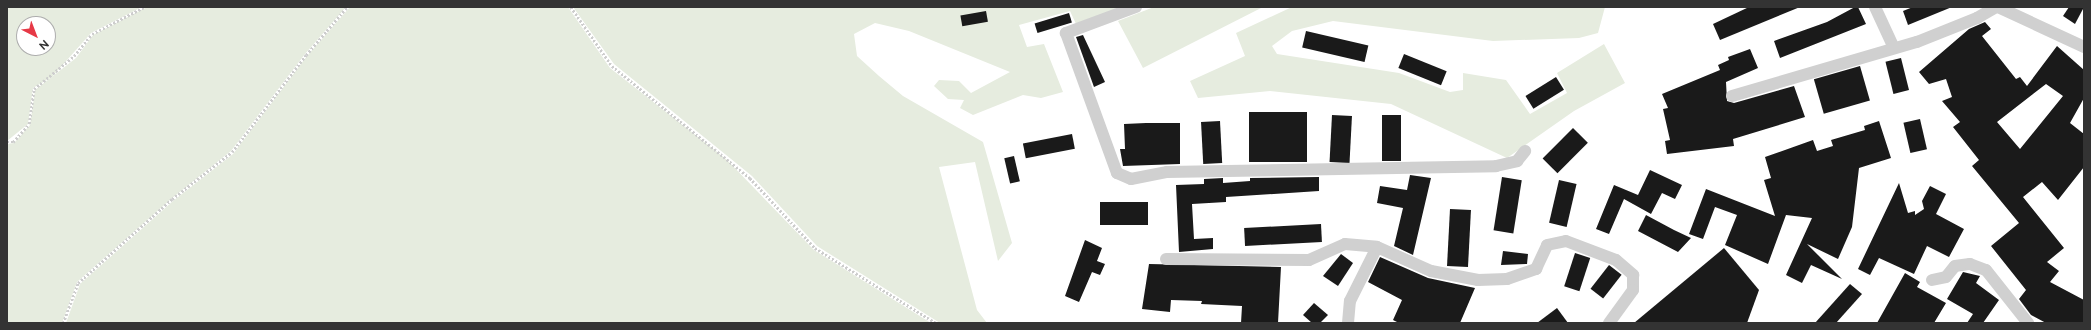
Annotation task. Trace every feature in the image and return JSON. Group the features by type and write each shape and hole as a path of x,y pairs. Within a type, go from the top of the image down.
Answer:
{"street":[{"path":"1136,7 1066,33 1118,173 1131,179 1166,172 1496,166 1517,161 1525,151"},
{"path":"1875,7 1893,46"},
{"path":"1732,96 1893,46 1917,42 1977,18 1997,7 2084,47"},
{"path":"1166,259 1309,260 1345,244 1377,247 1431,271 1478,280 1507,279 1536,269 1547,245 1566,241 1591,248 1616,260 1633,275 1633,290 1609,323"},
{"path":"1348,323 1350,301 1377,247"},
{"path":"1932,280 1946,277 1955,266 1970,264 1986,270 2028,323"}],"path":[{"path":"7,142 13,142 29,124 34,89 58,72 92,34 144,7"},
{"path":"63,323 78,283 172,199 232,152 306,55 348,7"},
{"path":"571,7 612,66 750,178 815,248 936,323"}],"shaded area":[{"path":"7,7 142,7 91,33 52,77 33,88 28,124 7,141"},
{"path":"147,7 346,7 305,54 231,151 171,199 77,282 62,323 7,323 7,144 14,143 30,125 35,90 76,58 93,35"},
{"path":"350,7 568,7 610,68 726,159 814,250 931,323 66,323 80,284 173,201 233,154 307,56"},
{"path":"573,7 1123,7 1076,24 1070,11 1019,25 1027,47 1044,44 1063,92 1041,98 1023,95 973,115 960,108 964,100 948,99 934,86 939,80 959,81 971,93 1010,72 909,31 875,23 854,34 857,56 879,76 903,96 983,142 1012,243 998,261 975,162 939,167 977,310 987,323 940,323 817,246 752,176 614,64"},
{"path":"1154,7 1263,7 1143,68 1118,21"},
{"path":"1292,7 1605,7 1598,33 1579,38 1493,41 1333,21 1292,31 1272,46 1277,54 1399,73 1450,92 1463,90 1463,73 1506,80 1530,114 1567,93 1557,73 1604,44 1625,83 1574,111 1507,158 1391,104 1270,91 1198,98 1190,81 1245,56 1236,33"}],"building":[{"path":"1749,7 1800,7 1720,40 1713,24"},
{"path":"1855,7 1858,7 1866,24 1780,58 1774,41 1827,22"},
{"path":"1913,7 1952,7 1908,25 1903,11"},
{"path":"2069,7 2084,7 2075,24 2063,16"},
{"path":"986,11 988,22 962,26 960,16"},
{"path":"1069,13 1072,23 1037,33 1035,24"},
{"path":"1985,22 1991,29 1982,36 2016,79 2020,77 2027,86 2057,46 2084,70 2084,98 2070,123 2084,134 2084,167 2058,200 2042,182 2023,197 2064,248 2047,262 2059,271 2050,282 2084,300 2084,323 2046,323 2031,315 2019,299 2026,290 1991,246 2019,223 1972,166 1979,160 1953,127 1960,122 1942,101 1952,97 1946,79 1929,84 1919,72 1969,29","holes":["2046,84 2063,96 2020,149 1997,122"]},
{"path":"1306,31 1368,45 1365,62 1302,48"},
{"path":"1083,35 1105,82 1094,87 1076,37"},
{"path":"1750,49 1758,68 1726,82 1727,101 1734,103 1794,86 1805,117 1733,139 1734,146 1667,154 1665,141 1670,140 1663,109 1668,108 1662,94 1720,70 1718,65 1729,60 1728,57"},
{"path":"1404,54 1447,71 1441,85 1398,68"},
{"path":"1901,58 1909,90 1893,94 1885,62"},
{"path":"1860,66 1870,101 1824,114 1814,79"},
{"path":"1556,77 1564,90 1533,109 1525,96"},
{"path":"1249,112 1307,112 1307,162 1249,162"},
{"path":"1332,115 1352,116 1350,163 1330,162"},
{"path":"1382,115 1401,115 1401,161 1382,161"},
{"path":"1920,119 1927,149 1910,153 1903,123"},
{"path":"1220,121 1222,163 1203,164 1201,122"},
{"path":"1879,121 1891,158 1859,168 1852,227 1838,259 1807,244 1842,279 1811,265 1802,283 1786,275 1812,218 1786,215 1768,264 1725,245 1737,215 1715,207 1703,239 1689,234 1706,189 1775,216 1764,180 1771,178 1765,157 1813,140 1817,151 1833,146 1831,140 1865,130 1864,126"},
{"path":"1180,123 1180,164 1123,166 1120,149 1125,149 1124,124"},
{"path":"1573,128 1588,143 1557,173 1543,158"},
{"path":"1072,134 1075,149 1026,158 1023,144"},
{"path":"1014,156 1020,181 1010,184 1004,158"},
{"path":"1650,170 1682,185 1675,199 1662,193 1651,214 1624,199 1609,234 1596,229 1614,185 1638,195"},
{"path":"1410,175 1431,178 1413,255 1394,246 1403,208 1377,203 1380,186 1407,190"},
{"path":"1319,177 1319,191 1226,197 1226,202 1192,204 1194,239 1213,238 1213,249 1179,252 1176,185 1204,184 1204,179 1223,178 1223,183 1250,181 1250,178"},
{"path":"1502,177 1522,180 1513,233 1494,230"},
{"path":"1559,180 1577,184 1567,227 1549,223"},
{"path":"1899,183 1908,213 1915,211 1915,215 1924,209 1922,201 1930,186 1946,194 1936,214 1964,229 1949,257 1927,246 1914,274 1879,258 1870,275 1858,269"},
{"path":"1100,202 1148,202 1148,225 1100,225"},
{"path":"1450,209 1471,210 1468,267 1447,266"},
{"path":"1646,215 1691,238 1678,252 1638,231"},
{"path":"1321,224 1322,242 1245,246 1244,228"},
{"path":"1085,240 1102,248 1097,261 1105,264 1100,275 1092,272 1079,302 1065,296"},
{"path":"1724,248 1759,290 1747,323 1634,323"},
{"path":"1503,251 1528,254 1527,264 1501,265"},
{"path":"1575,253 1590,258 1579,291 1564,286"},
{"path":"1341,254 1353,263 1338,286 1323,276"},
{"path":"1380,257 1428,278 1475,288 1460,323 1399,323 1393,320 1402,300 1368,282"},
{"path":"1149,264 1281,267 1278,323 1241,323 1242,306 1201,304 1202,301 1171,300 1170,312 1142,309"},
{"path":"1609,265 1622,275 1603,298 1591,289"},
{"path":"1963,272 1980,276 1976,283 1999,300 1983,323 1967,323 1973,314 1947,299"},
{"path":"1905,273 1920,282 1917,287 1946,303 1934,323 1877,323"},
{"path":"1850,284 1862,294 1836,323 1815,323"},
{"path":"1314,303 1328,315 1320,323 1312,323 1303,315"},
{"path":"1557,308 1568,323 1537,323"}]}
